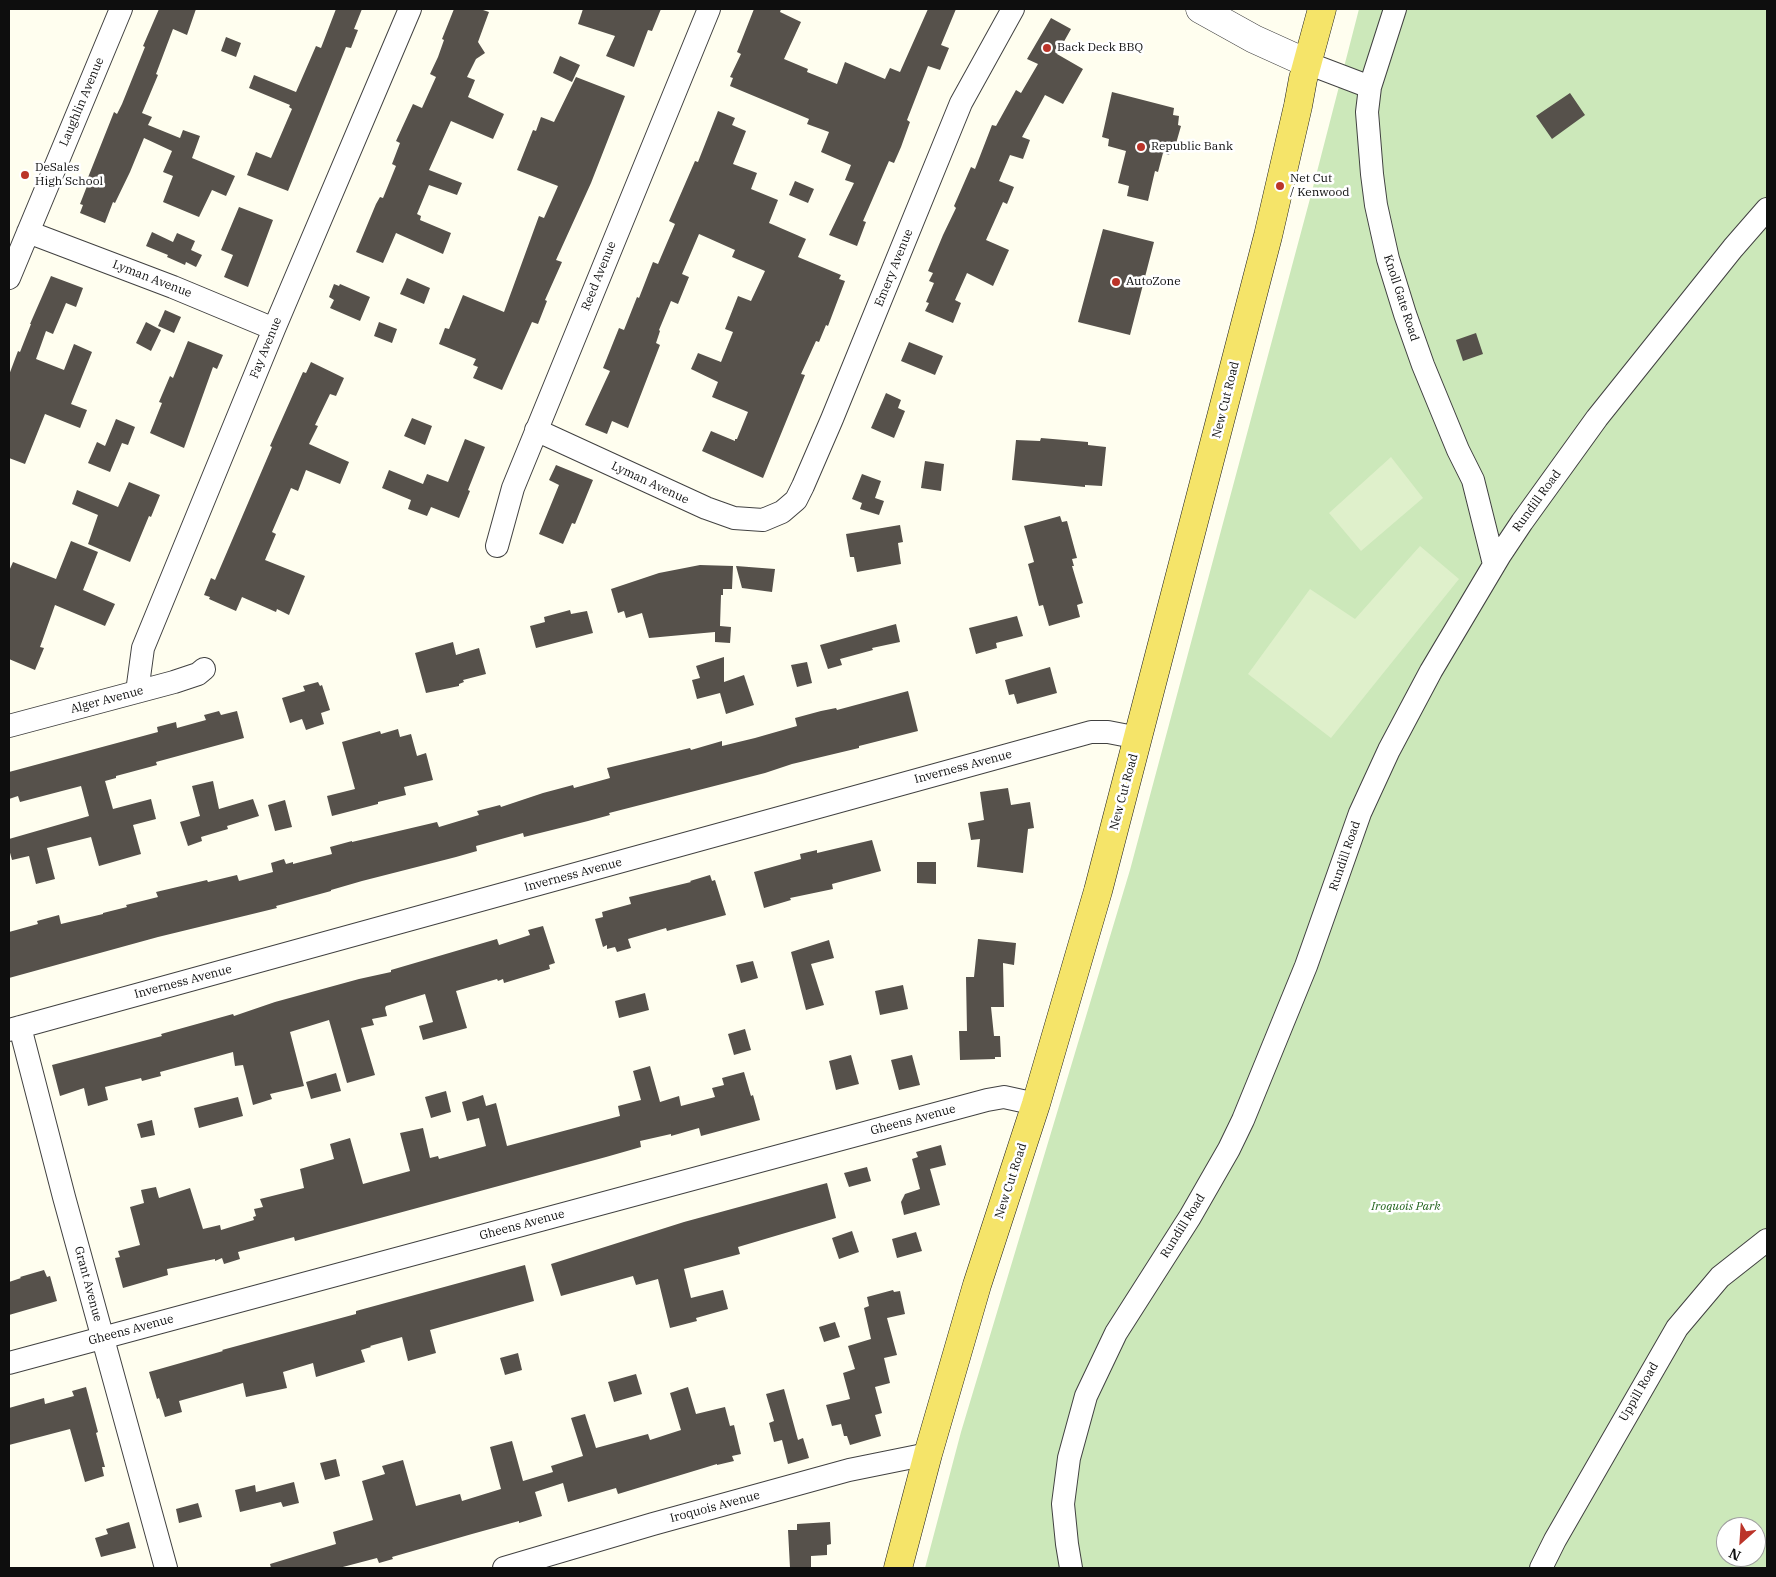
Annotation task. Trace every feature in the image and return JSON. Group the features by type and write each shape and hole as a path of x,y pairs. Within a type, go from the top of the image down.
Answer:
{"main road":[{"name":"New Cut Road","path":"898,1568 928,1454 980,1276 1036,1104 1098,891 1270,228 1306,63 1322,9"}],"street":[{"name":"Laughlin Avenue","path":"9,278 121,9"},
{"name":"Fay Avenue","path":"137,692 143,648 274,329 410,9"},
{"name":"Reed Avenue","path":"498,546 512,488 708,9"},
{"name":"Emery Avenue","path":"768,518 782,512 796,500 803,486 961,103 1013,9"},
{"path":"1200,9 1254,39 1306,63 1370,87"},
{"name":"Knoll Gate Road","path":"1395,9 1370,87 1367,112 1376,205 1388,259 1423,365 1458,450 1473,480 1494,564"},
{"name":"Rundill Road","path":"1071,1568 1066,1544 1063,1504 1069,1458 1086,1396 1116,1333 1190,1217 1240,1127 1306,966 1360,813 1389,750 1430,671 1494,564 1518,528 1597,418 1733,248 1767,209"},
{"name":"Lyman Avenue","path":"28,232 166,284 274,329"},
{"name":"Lyman Avenue","path":"536,430 706,508 734,518 754,520 768,518"},
{"name":"Alger Avenue","path":"9,726 137,692 198,674 204,669"},
{"name":"Inverness Avenue","path":"14,1029 1091,732 1108,732 1139,738"},
{"name":"Grant Avenue","path":"14,1029 166,1568"},
{"name":"Gheens Avenue","path":"9,1363 988,1100 1004,1097 1036,1104"},
{"name":"Uppill Road","path":"1540,1568 1677,1328 1720,1277 1767,1240"},
{"name":"Iroquois Avenue","path":"504,1568 848,1470 928,1454"}],"green space":[{"name":"Iroquois Park","path":"1359,9 1767,9 1767,1568 925,1568 961,1432 1130,870"},
{"path":"1391,457 1423,498 1361,551 1329,513"},
{"path":"1420,546 1459,579 1331,738 1248,674 1310,589 1355,619"}],"building":[{"path":"159,9 196,9 187,35 173,29 156,74 158,75 142,113 152,117 148,125 180,138 183,130 200,136 192,158 235,176 226,196 212,190 199,217 163,202 173,176 163,172 172,151 144,138 105,223 80,213 83,205 80,204 89,181 87,180 114,112 117,114 122,104"},
{"path":"336,9 362,9 354,29 358,30 351,48 346,47 288,191 247,175 256,152 271,158 292,109 289,107 290,105 249,88 254,75 296,92 316,46 321,48"},
{"path":"454,9 480,9 489,12 478,42 485,53 476,59 467,77 475,80 468,97 504,114 493,139 451,121 429,170 462,183 457,195 429,185 417,214 421,216 420,220 451,233 443,254 396,233 383,263 356,252 376,204 380,197 383,198 396,166 392,164 400,143 396,141 413,104 422,108 436,77 430,74 438,57 444,40 442,39"},
{"path":"583,9 661,9 652,31 648,30 634,67 606,56 615,36 578,24"},
{"path":"754,9 781,9 780,12 801,22 784,59 808,69 807,72 837,84 845,62 885,79 890,68 900,72 928,9 956,9 941,45 949,48 940,70 928,66 907,120 910,122 901,147 894,163 889,161 863,221 866,222 857,246 829,235 854,183 845,180 851,165 821,152 829,132 807,124 809,119 730,86 733,78 730,77 741,54 737,52"},
{"path":"1051,18 1071,29 1057,54 1083,69 1063,104 1045,95 1022,137 1030,140 1023,159 1010,155 999,181 1014,187 1007,204 1003,202 986,240 1009,250 993,286 967,273 955,300 961,303 953,323 925,311 929,303 926,302 934,283 929,281 933,273 928,271 956,208 954,206 971,167 975,169 992,125 996,126 1016,90 1021,93 1038,64 1027,59"},
{"path":"226,37 241,43 236,57 221,51"},
{"path":"560,56 580,65 572,82 553,73"},
{"path":"576,77 625,96 591,183 556,260 562,262 545,300 547,301 538,324 532,322 502,390 473,378 478,367 473,365 476,359 439,344 445,328 449,329 463,295 504,312 539,216 544,218 558,186 517,170 533,130 536,131 541,117 554,122"},
{"name":"Republic Bank","path":"1112,92 1174,108 1173,115 1179,116 1178,125 1181,126 1175,147 1172,146 1169,155 1163,153 1158,172 1155,171 1148,201 1127,196 1129,186 1118,183 1126,151 1108,146 1109,139 1102,137"},
{"path":"1570,93 1585,115 1552,139 1536,116"},
{"path":"718,111 735,118 732,125 746,131 733,164 757,173 751,189 778,200 769,223 806,239 798,257 841,275 839,279 845,281 828,326 826,325 819,342 816,341 801,374 805,375 763,478 702,451 711,431 735,441 748,412 712,397 718,382 691,369 698,353 721,362 733,332 725,329 738,296 751,301 765,271 732,257 735,250 699,234 682,274 689,277 678,304 671,301 659,330 656,343 660,345 628,428 612,421 607,434 585,425 610,371 603,368 619,328 624,330 653,262 658,264 675,224 669,221 695,161 698,162"},
{"path":"795,181 814,189 808,203 789,195"},
{"path":"239,207 273,220 248,287 224,277 233,255 221,250"},
{"name":"AutoZone","path":"1103,229 1154,242 1130,335 1078,322"},
{"path":"152,232 173,242 177,233 195,241 191,250 202,255 196,267 186,262 185,265 167,257 168,255 146,246"},
{"path":"51,276 83,288 76,307 66,303 53,334 46,331 36,359 64,370 74,344 92,352 71,404 87,410 80,428 45,414 25,464 9,458 9,375"},
{"path":"407,278 430,288 424,304 400,294"},
{"path":"334,284 339,286 340,284 370,297 360,321 330,308 334,300 329,297"},
{"path":"165,310 181,317 174,333 158,326"},
{"path":"146,322 161,330 151,351 136,343"},
{"path":"379,322 397,329 392,343 374,336"},
{"path":"1476,333 1483,354 1463,361 1456,340"},
{"path":"188,341 223,355 217,369 213,367 184,448 150,433 162,403 159,402 170,376 173,378"},
{"path":"909,342 943,356 935,375 901,361"},
{"path":"311,362 344,378 336,396 330,394 315,425 318,426 309,444 349,462 340,484 306,470 298,491 291,488 272,532 276,534 265,560 305,576 289,615 277,609 276,612 242,597 236,611 204,595 211,578 215,580 272,447 270,446 303,372 306,373"},
{"path":"886,393 901,400 898,408 905,411 894,438 871,428"},
{"path":"412,418 432,426 425,445 404,436"},
{"path":"116,419 135,427 128,445 122,443 110,472 88,463 97,442 105,446"},
{"path":"1041,438 1088,442 1088,445 1106,447 1102,486 1085,485 1085,487 1012,480 1016,440 1040,441"},
{"path":"465,439 485,447 459,518 431,507 427,516 408,509 411,500 382,488 389,470 423,484 427,474 448,482"},
{"path":"925,461 944,464 941,491 921,488"},
{"path":"556,465 593,480 575,524 572,523 563,544 539,534 559,485 549,480"},
{"path":"862,474 881,481 875,498 884,501 879,515 860,509 862,503 852,499"},
{"path":"129,482 160,495 130,562 88,544 98,515 72,504 77,490 118,507"},
{"path":"1060,516 1062,522 1067,521 1077,558 1072,559 1074,566 1072,566 1083,603 1077,605 1080,617 1049,626 1043,605 1039,606 1028,564 1034,562 1024,526"},
{"path":"900,525 903,542 898,543 901,564 857,572 854,557 850,557 846,534"},
{"path":"71,541 98,552 83,590 115,604 105,626 55,605 40,647 44,648 35,670 9,659 9,571 13,562 56,579"},
{"path":"700,565 733,566 732,589 723,589 723,595 721,595 720,626 731,627 730,643 715,642 715,632 649,638 642,613 626,618 624,611 618,613 611,589 659,573"},
{"path":"736,566 775,569 772,592 742,588"},
{"path":"570,610 571,614 587,611 593,633 536,648 530,626 545,622 544,617"},
{"path":"1017,616 1023,636 996,643 997,648 976,654 969,628"},
{"path":"896,624 900,642 872,648 873,650 840,659 842,665 828,669 820,645"},
{"path":"453,642 456,655 479,648 486,674 463,680 464,682 459,684 459,686 426,693 415,653"},
{"path":"724,657 724,682 744,675 754,705 726,714 720,693 697,699 692,680 700,678 696,666"},
{"path":"807,662 812,683 797,687 791,665"},
{"path":"1050,667 1057,693 1017,704 1014,694 1009,695 1005,680"},
{"path":"318,682 320,686 322,685 330,710 321,713 324,724 306,730 302,719 290,723 282,698 305,691 303,686"},
{"path":"908,691 918,731 609,813 610,815 588,821 524,837 523,833 476,846 477,851 362,881 276,906 277,908 158,937 9,978 9,932 38,924 37,921 59,915 61,924 103,914 127,907 126,905 158,897 156,892 237,875 239,881 273,872 271,863 284,859 286,864 293,862 293,864 332,854 330,847 352,841 437,822 439,827 479,815 477,811 500,805 501,807 573,785 574,788 610,778 607,768 690,748 691,750 722,741 722,746 755,738 797,726 795,718 836,708 837,710"},
{"path":"219,711 221,715 237,711 244,738 156,762 157,765 116,776 116,778 105,781 113,809 151,799 156,819 133,825 141,854 99,866 91,837 47,848 55,879 36,884 29,856 12,860 9,839 89,816 81,786 20,802 18,796 9,799 9,772 158,732 157,727 176,722 177,728 206,720 204,715"},
{"path":"398,729 400,737 411,734 417,756 426,753 433,780 404,787 406,795 332,816 327,796 355,789 342,742 380,731 381,734"},
{"path":"213,781 219,809 253,799 259,816 227,826 228,829 201,837 202,841 188,846 180,822 200,816 192,786"},
{"path":"1008,788 1011,805 1030,802 1034,828 1028,829 1023,873 977,867 980,839 971,840 968,823 984,820 980,792"},
{"path":"285,800 292,827 275,831 268,805"},
{"path":"872,840 881,871 832,884 833,889 790,898 791,900 764,908 754,872 801,859 800,854 817,850 817,853"},
{"path":"917,862 936,862 936,884 917,883"},
{"path":"710,875 712,881 715,880 726,915 667,931 666,928 628,939 631,948 617,952 615,947 607,949 607,945 603,947 595,919 603,917 602,912 631,904 629,897 691,882"},
{"path":"543,926 555,963 549,965 550,969 504,983 503,979 498,981 497,979 456,991 467,1028 423,1040 419,1026 433,1022 425,994 386,1006 387,1016 372,1019 374,1025 361,1028 375,1075 347,1083 329,1020 290,1032 304,1086 270,1094 272,1099 253,1105 243,1065 235,1066 233,1052 160,1072 161,1076 142,1081 141,1078 105,1087 108,1100 88,1106 84,1088 60,1096 52,1065 162,1036 161,1034 233,1014 234,1016 275,1002 391,972 391,970 497,939 499,945 530,935 528,930"},
{"path":"978,939 1016,943 1014,965 1003,963 1004,1007 991,1007 994,1036 1000,1036 1001,1057 995,1057 995,1059 960,1060 959,1031 967,1031 966,977 974,977"},
{"path":"829,940 834,958 811,964 824,1005 806,1010 791,952"},
{"path":"753,961 758,978 741,983 736,965"},
{"path":"903,985 908,1009 880,1015 875,991"},
{"path":"645,993 649,1010 619,1018 615,1001"},
{"path":"745,1029 751,1050 734,1055 728,1034"},
{"path":"851,1055 859,1084 836,1090 829,1061"},
{"path":"912,1055 920,1085 899,1090 891,1060"},
{"path":"650,1066 660,1102 679,1096 681,1106 715,1097 712,1088 724,1085 722,1078 744,1072 760,1120 701,1136 699,1128 671,1136 671,1134 640,1141 641,1147 606,1157 295,1241 294,1237 238,1252 240,1259 224,1264 222,1258 215,1261 215,1259 167,1269 168,1275 123,1288 115,1258 120,1257 118,1251 140,1245 130,1207 144,1203 141,1190 156,1187 159,1198 190,1188 203,1229 220,1225 221,1230 254,1220 253,1217 256,1216 254,1209 263,1207 260,1199 304,1188 300,1169 334,1159 330,1144 350,1138 363,1184 410,1171 400,1133 423,1128 430,1158 438,1156 439,1159 486,1146 479,1118 467,1121 462,1102 483,1095 486,1106 496,1103 507,1146 620,1116 618,1106 641,1100 633,1071"},
{"path":"336,1073 341,1091 311,1099 306,1082"},
{"path":"446,1091 451,1112 431,1118 425,1097"},
{"path":"238,1097 243,1116 199,1128 194,1108"},
{"path":"152,1120 155,1135 141,1138 137,1124"},
{"path":"941,1145 946,1165 930,1169 940,1205 904,1215 901,1202 905,1194 920,1189 912,1159 918,1157 916,1152"},
{"path":"867,1167 871,1181 849,1187 844,1173"},
{"path":"827,1183 836,1218 738,1247 740,1254 684,1269 691,1298 723,1290 728,1309 696,1318 697,1321 670,1328 658,1279 636,1285 633,1276 561,1296 551,1264 684,1222"},
{"path":"852,1231 859,1252 839,1259 832,1238"},
{"path":"916,1232 922,1251 897,1258 892,1239"},
{"path":"525,1265 534,1301 430,1330 436,1353 408,1361 402,1337 361,1350 365,1362 316,1377 313,1363 283,1372 287,1388 246,1397 243,1383 179,1401 182,1412 165,1417 159,1398 157,1399 149,1372 356,1314 356,1311"},
{"path":"44,1270 47,1277 50,1276 57,1301 9,1315 9,1282"},
{"path":"893,1290 894,1292 900,1291 905,1314 887,1318 897,1355 884,1358 890,1383 875,1387 882,1413 875,1415 881,1436 850,1445 847,1436 844,1436 841,1424 832,1426 826,1405 850,1399 843,1373 855,1369 848,1346 871,1339 864,1308 869,1306 867,1297"},
{"path":"835,1322 840,1337 824,1342 819,1327"},
{"path":"518,1353 522,1370 505,1375 500,1358"},
{"path":"636,1374 642,1394 614,1402 608,1382"},
{"path":"86,1387 98,1432 96,1433 105,1467 102,1467 104,1476 85,1482 70,1429 9,1445 9,1408 44,1398 45,1404 74,1396 72,1391"},
{"path":"688,1387 696,1414 725,1407 730,1426 734,1425 741,1454 732,1456 734,1461 717,1464 618,1494 616,1488 568,1502 563,1483 535,1492 542,1516 392,1557 393,1559 379,1563 377,1558 339,1568 271,1568 270,1564 336,1544 333,1532 373,1520 362,1481 385,1474 382,1466 403,1460 416,1506 460,1494 462,1501 501,1489 490,1447 512,1441 523,1481 553,1472 551,1466 583,1456 571,1418 585,1414 596,1448 648,1434 650,1440 681,1430 670,1393"},
{"path":"784,1389 798,1440 803,1438 809,1458 788,1464 782,1440 774,1442 769,1423 774,1421 766,1394"},
{"path":"336,1459 340,1476 325,1480 320,1463"},
{"path":"294,1482 299,1503 283,1507 281,1502 240,1512 235,1490 255,1485 256,1492"},
{"path":"198,1503 202,1517 179,1523 176,1509"},
{"path":"129,1522 136,1548 101,1557 95,1538 108,1534 106,1529"},
{"path":"830,1522 831,1544 827,1545 827,1555 811,1556 811,1568 790,1568 788,1530 797,1530 797,1524"}],"place":[{"name":"Back Deck BBQ","path":"1047,48"},
{"name":"Republic Bank","path":"1141,147"},
{"name":"DeSales High School","path":"25,175"},
{"name":"Net Cut / Kenwood","path":"1280,186"},
{"name":"AutoZone","path":"1116,282"}]}
